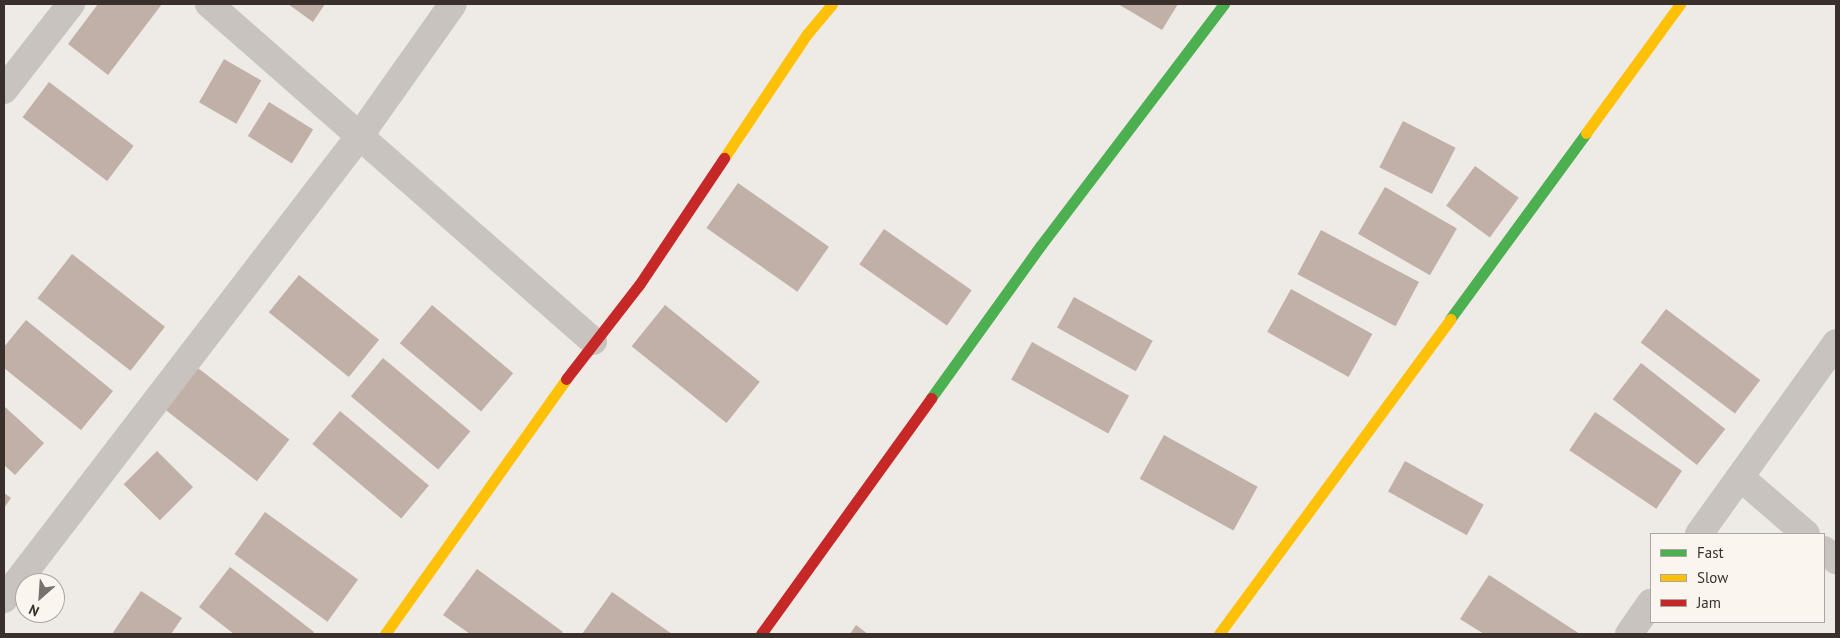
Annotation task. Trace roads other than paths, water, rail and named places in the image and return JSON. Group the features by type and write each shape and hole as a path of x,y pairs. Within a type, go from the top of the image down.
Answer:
{"street":[{"path":"4,90 71,4"},
{"path":"209,4 358,138 593,341"},
{"path":"4,599 358,138 453,4"},
{"path":"385,634 593,341 639,285 807,34 832,4"},
{"path":"761,634 1035,253 1224,4"},
{"path":"1219,634 1680,4"},
{"path":"1700,533 1836,343"},
{"path":"1740,477 1805,533"},
{"path":"1825,551 1836,560"},
{"path":"1629,634 1650,604"}]}
